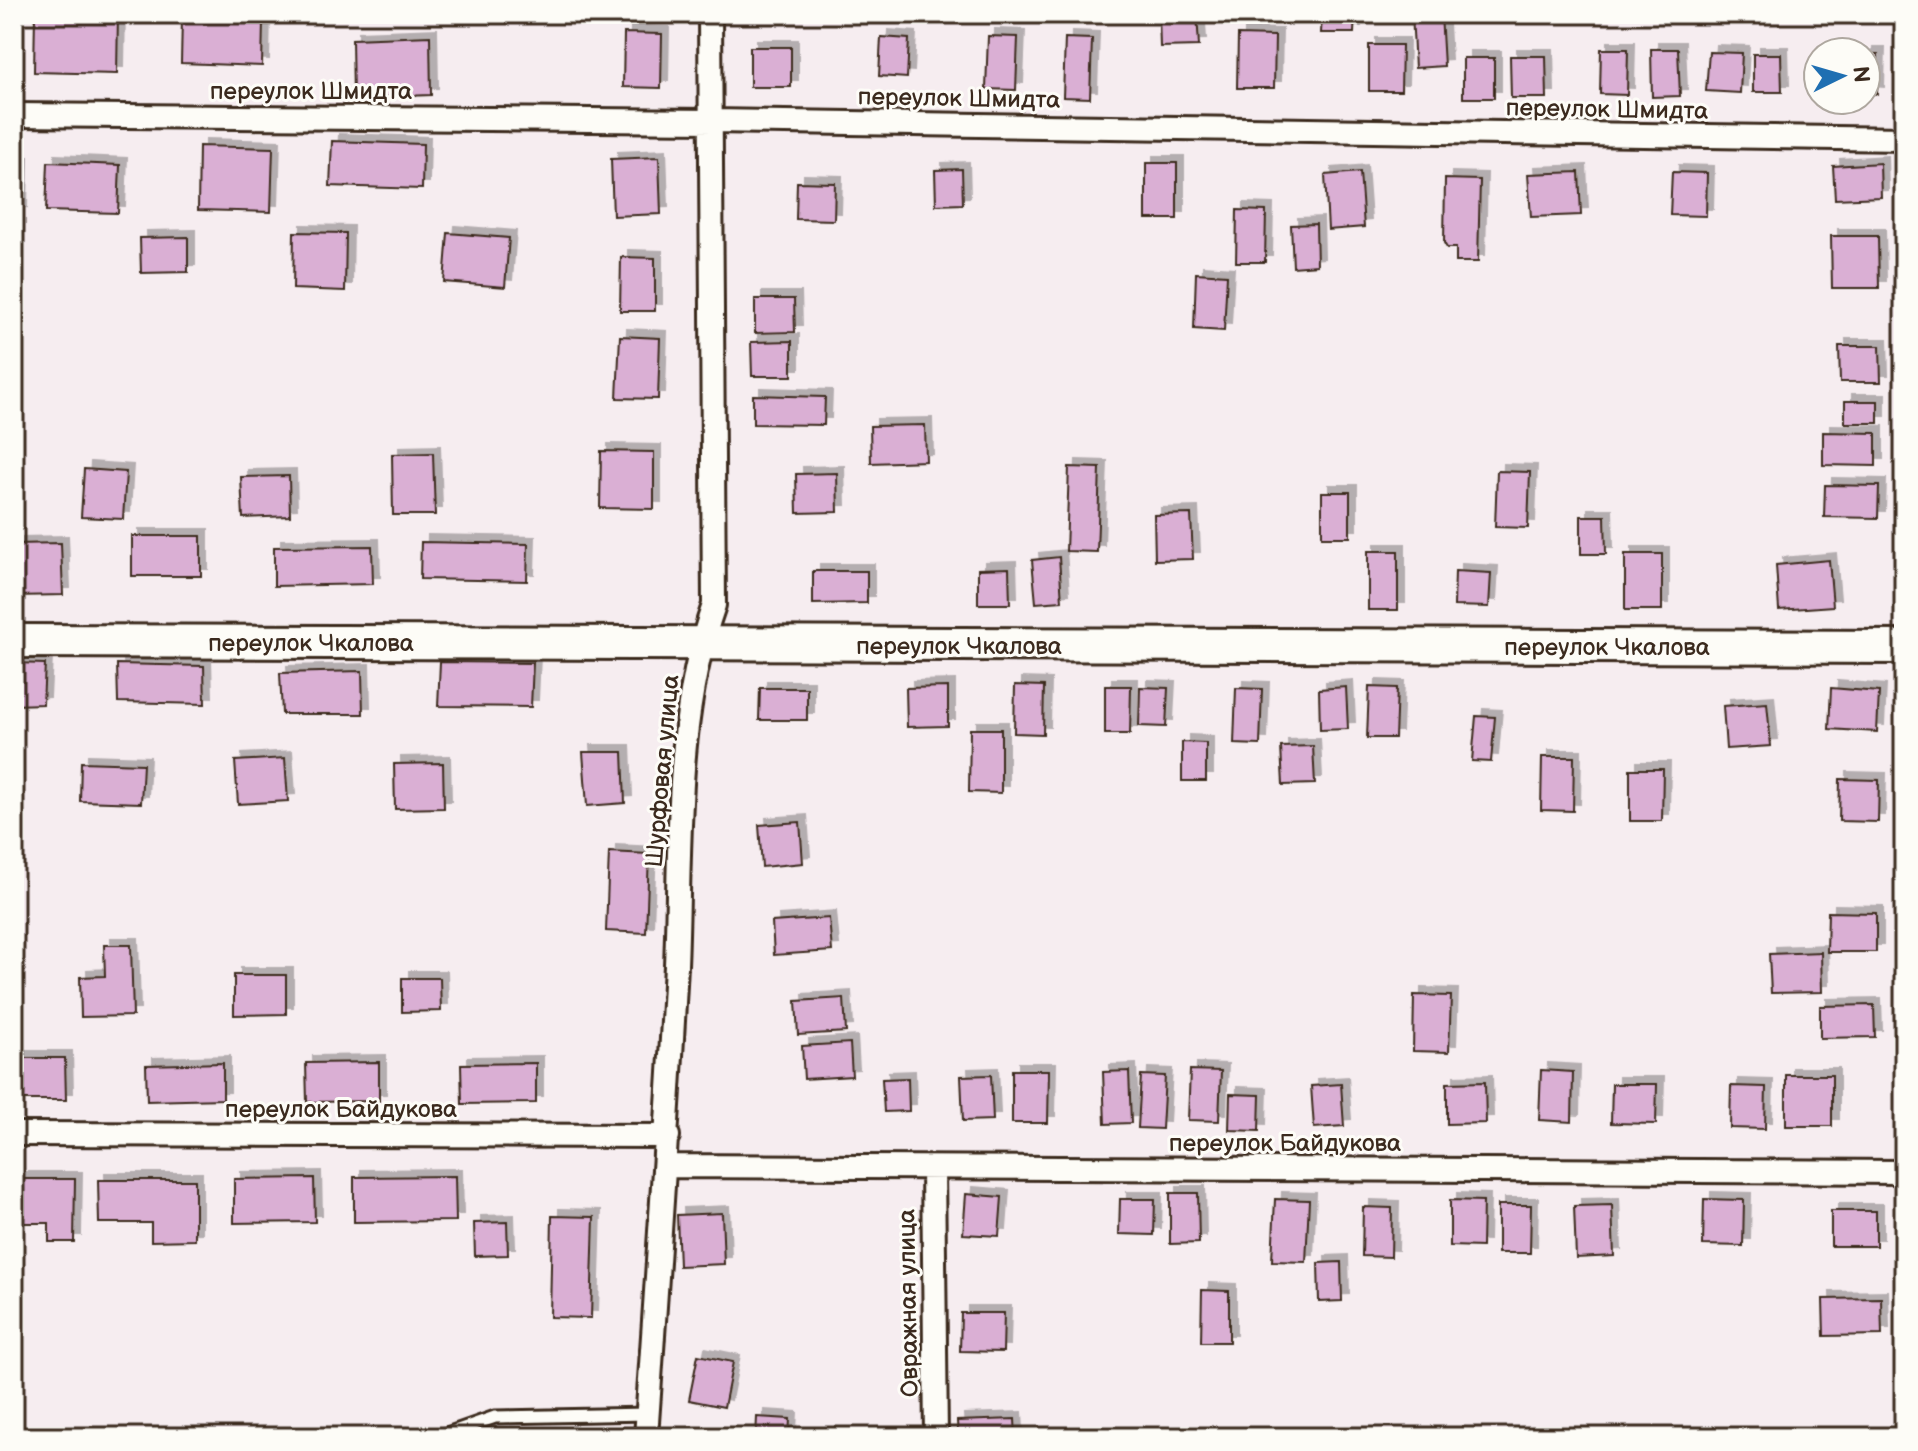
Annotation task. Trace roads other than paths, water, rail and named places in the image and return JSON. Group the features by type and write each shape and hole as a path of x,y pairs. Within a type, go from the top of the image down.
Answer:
{"street":[{"name":"Шурфовая улица","path":"646,1437 668,1136 687,727 700,646 714,605 710,14"},
{"name":"переулок Шмидта","path":"14,115 713,121 1904,139"},
{"name":"переулок Чкалова","path":"14,641 700,646 1904,647"},
{"name":"переулок Байдукова","path":"14,1134 668,1136"},
{"name":"переулок Байдукова","path":"665,1166 1904,1172"},
{"name":"Овражная улица","path":"933,1168 936,1437"}],"lane":[{"path":"438,1437 495,1417 648,1414"}]}
